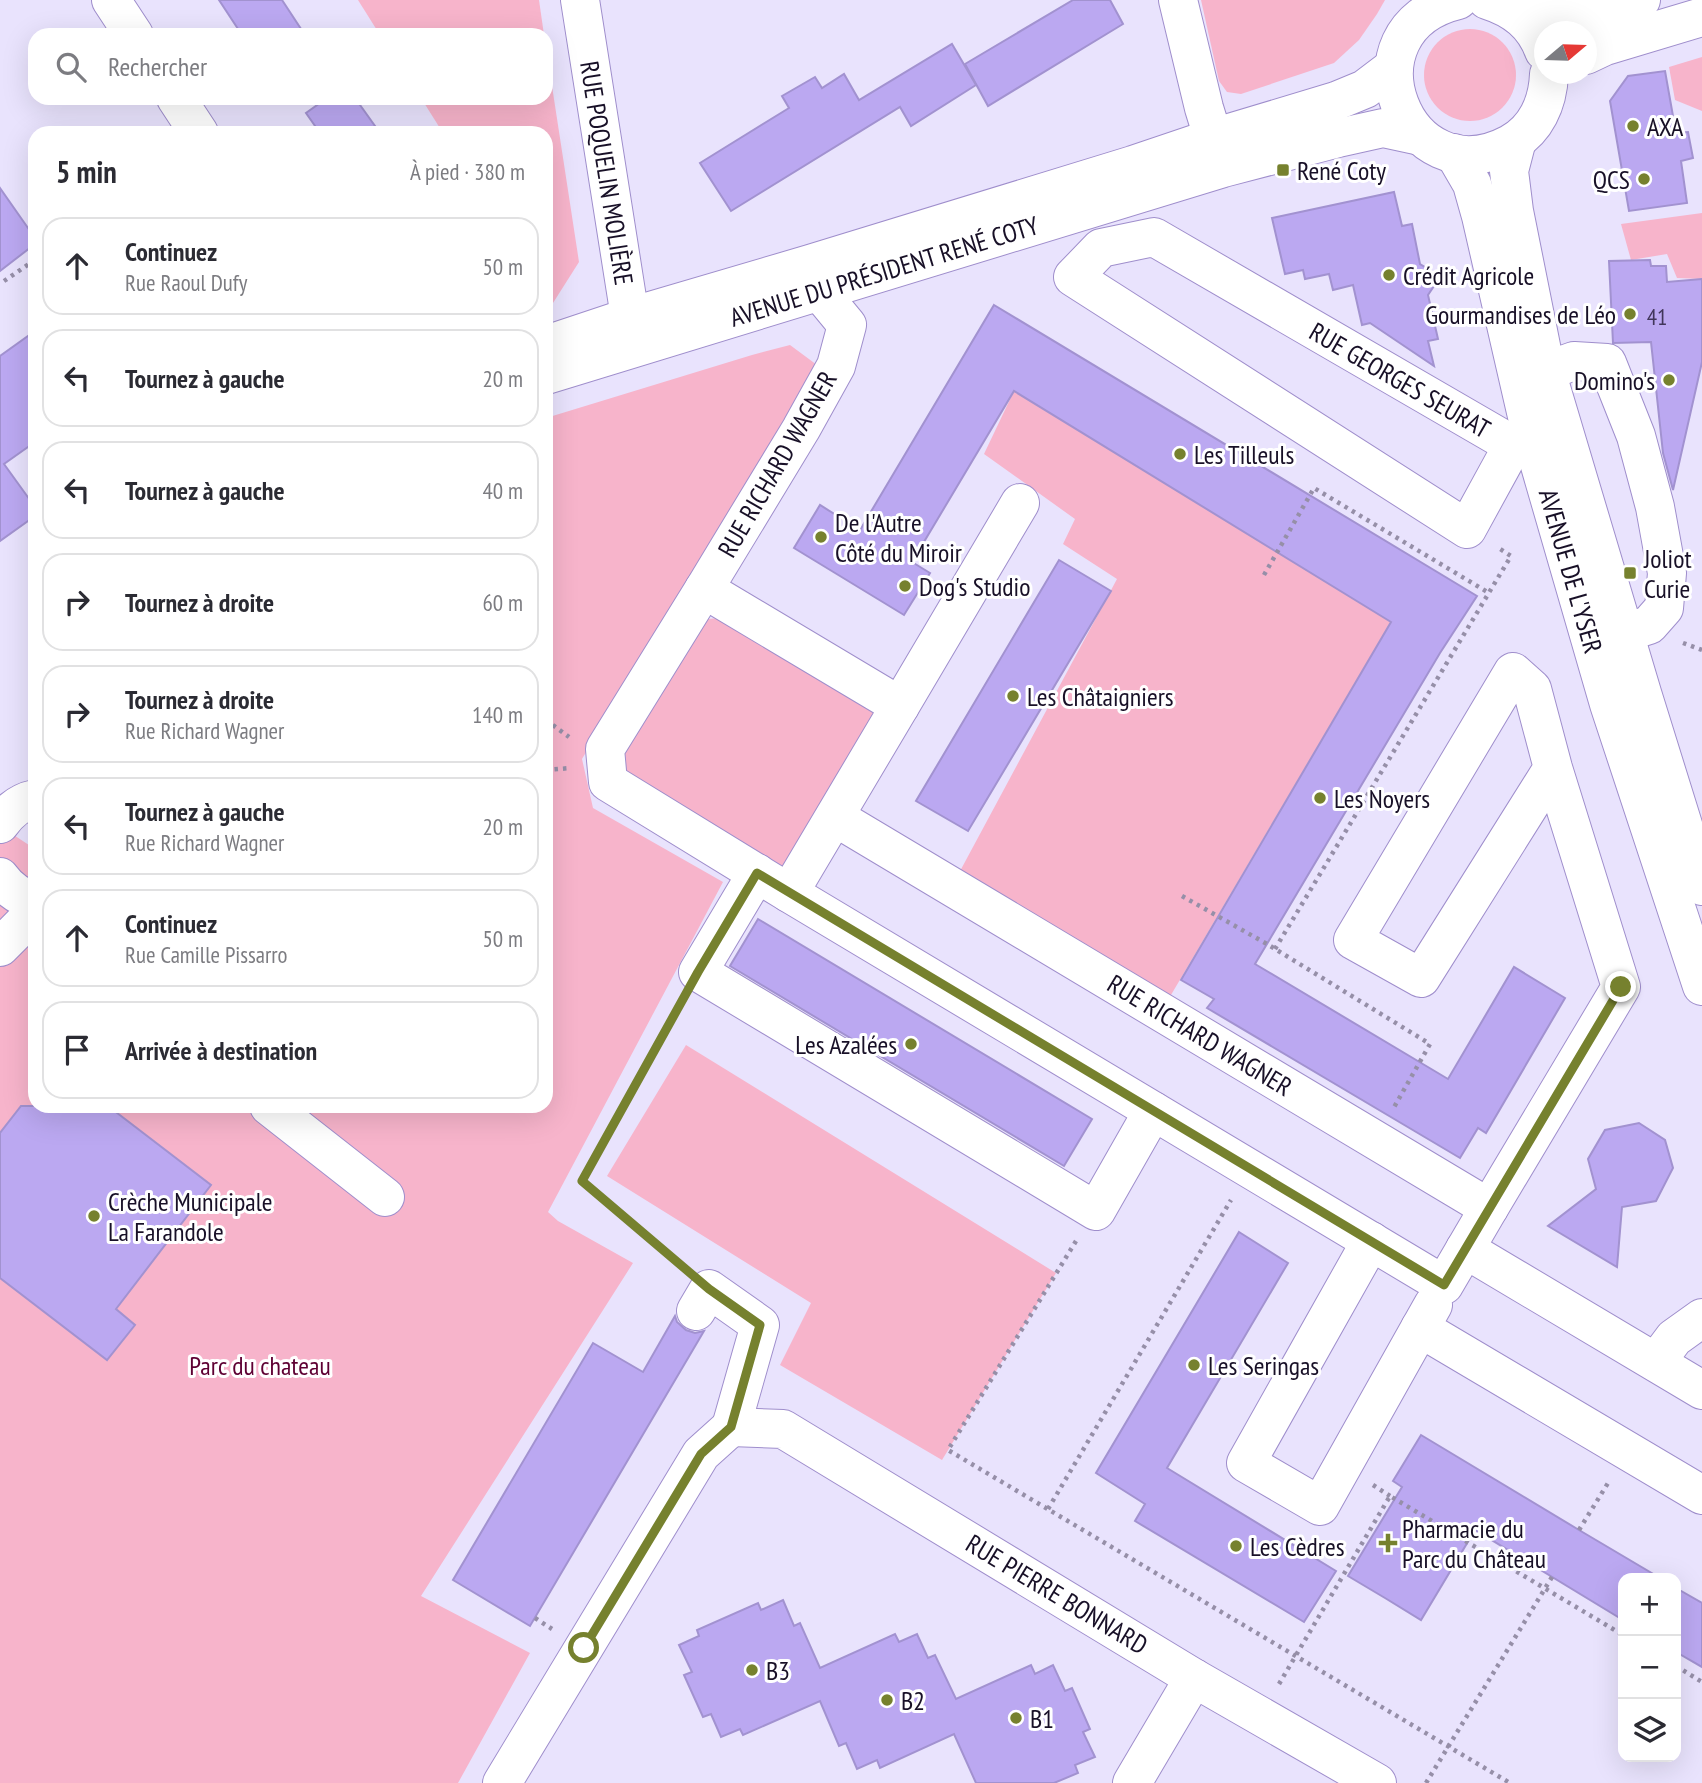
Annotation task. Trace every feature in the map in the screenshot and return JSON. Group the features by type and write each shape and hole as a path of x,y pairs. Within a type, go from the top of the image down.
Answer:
{"street":[{"path":"111,0 129,28"},
{"name":"RUE POQUELIN MOLIÈRE","path":"580,0 634,331"},
{"path":"1178,0 1204,108 1218,153"},
{"path":"1458,0 1423,8 1403,39 1394,67 1395,93 1404,116 1420,136 1436,147 1454,153 1476,155 1498,150 1517,140 1528,130 1537,119 1552,84"},
{"path":"1504,8 1557,19 1594,13 1641,0"},
{"path":"1504,8 1534,30"},
{"path":"1597,50 1702,17"},
{"name":"AVENUE DU PRÉSIDENT RENÉ COTY","path":"1218,153 1365,89 1394,67"},
{"path":"181,105 194,126"},
{"name":"AVENUE DU PRÉSIDENT RENÉ COTY","path":"553,344 634,331 814,277 1133,164 1338,138 1383,128 1420,136"},
{"name":"AVENUE DE L'YSER","path":"1517,140 1509,171 1514,211 1546,371 1702,887"},
{"name":"AVENUE DE L'YSER","path":"1454,153 1472,184 1481,216 1522,442 1702,986"},
{"name":"RUE GEORGES SEURAT","path":"1154,237 1522,442 1467,529 1073,277 1101,248 1154,237"},
{"name":"RUE RICHARD WAGNER","path":"814,277 846,325 836,366 794,441 605,749 608,782 1444,1285"},
{"name":"AVENUE DU PRÉSIDENT RENÉ COTY","path":"553,372 634,331"},
{"path":"1546,371 1574,361 1607,363 1636,436 1655,508 1667,573 1664,608 1649,625 1624,633"},
{"path":"789,893 1020,503"},
{"path":"704,589 900,706"},
{"path":"1371,1241 1247,1464 1320,1506 1444,1285 1621,987 1553,768 1532,689 1513,672 1353,940 1420,978 1553,768"},
{"path":"0,824 17,806 28,802"},
{"name":"RUE RICHARD WAGNER","path":"835,817 1489,1208"},
{"path":"757,873 698,972 1096,1211 1153,1111"},
{"path":"0,877 11,891 28,900"},
{"path":"0,947 28,920"},
{"path":"278,1113 385,1197"},
{"path":"1465,1249 1702,1390"},
{"path":"502,1783 701,1454 731,1427 760,1325 702,1300"},
{"path":"1656,1362 1674,1338 1702,1318"},
{"path":"1420,1328 1702,1495"},
{"name":"RUE PIERRE BONNARD","path":"731,1427 783,1429 1194,1678 1377,1783"},
{"path":"1132,1783 1194,1678"}],"path":[{"path":"4,281 28,265"},
{"path":"1264,575 1314,488 1489,593"},
{"path":"1275,949 1511,556 1467,529"},
{"path":"1182,896 1275,949 1430,1044 1375,1140"},
{"path":"698,972 582,1181 702,1300"},
{"path":"1048,1509 1250,1169"},
{"path":"1056,1273 948,1450 1510,1783"},
{"path":"1579,1530 1628,1451"},
{"path":"1261,1715 1390,1496 1618,1632"},
{"path":"1426,1783 1552,1577"},
{"path":"1681,1669 1702,1682"}],"green space":[{"path":"358,0 539,0 543,28 376,28"},
{"path":"1201,0 1385,0 1359,40 1334,63 1241,94 1227,92 1219,81"},
{"path":"1470,29 1488,32 1503,42 1513,57 1516,75 1513,93 1503,108 1488,118 1470,121 1452,118 1437,108 1427,93 1424,75 1427,57 1437,42 1452,32"},
{"path":"1702,57 1702,111 1675,100 1669,67"},
{"path":"553,93 579,262 553,303 553,126 439,126 425,105 553,105"},
{"path":"1702,213 1702,279 1677,278 1667,254 1631,260 1621,224"},
{"name":"Parc du chateau","path":"790,345 817,365 582,759 593,808 723,882 548,1212 558,1221 633,1263 421,1596 530,1653 458,1783 0,1783 0,826 28,844 28,1113 553,1113 553,416"},
{"path":"1014,391 1391,622 1168,1000 959,873 1117,579 1063,544 1075,519 984,454"},
{"path":"708,619 732,621 874,713 876,724 789,893 623,784 618,760 695,629"},
{"path":"686,1045 1056,1273 942,1460 780,1365 811,1303 607,1176"}],"building":[{"path":"219,0 282,0 300,28 237,28"},
{"path":"1073,0 1110,0 1123,24 988,106 965,64"},
{"path":"952,44 976,85 911,126 900,107 731,211 700,163 789,108 782,96 815,77 822,88 844,74 859,100"},
{"name":"AXA","path":"1665,71 1676,133 1688,132 1693,158 1681,161 1687,203 1629,211 1610,101 1628,76"},
{"path":"317,105 360,105 375,126 315,126 306,113"},
{"path":"0,188 28,228 28,249 0,271"},
{"name":"Crédit Agricole","path":"1394,192 1402,226 1412,224 1420,264 1430,270 1424,280 1434,286 1428,295 1438,339 1428,341 1434,366 1370,323 1362,325 1353,285 1333,290 1329,274 1305,279 1303,270 1285,274 1272,218"},
{"path":"1650,260 1651,266 1666,266 1667,282 1702,279 1702,362 1673,490 1663,453 1651,342 1613,343 1609,261"},
{"path":"994,305 1477,596 1440,653 1255,964 1448,1079 1514,967 1565,998 1486,1133 1478,1128 1460,1158 1207,1008 1214,999 1181,980 1391,622 1014,391 912,562 930,573 904,615 794,548 820,505 860,530"},
{"path":"28,336 28,447 4,464 28,497 28,521 0,541 0,356"},
{"name":"Les Châtaigniers","path":"1059,560 1111,591 968,831 916,801"},
{"name":"Les Azalées","path":"758,919 1092,1119 1064,1166 730,966"},
{"name":"Crèche Municipale La Farandole","path":"21,1106 28,1106 28,1113 117,1113 211,1185 116,1309 135,1325 107,1360 0,1278 0,1133"},
{"path":"1639,1123 1665,1140 1673,1168 1656,1201 1622,1207 1617,1267 1548,1226 1596,1189 1588,1159 1605,1130"},
{"path":"1239,1232 1288,1263 1167,1468 1336,1571 1304,1622 1135,1521 1145,1504 1096,1473"},
{"path":"675,1316 677,1322 686,1330 695,1333 704,1331 530,1626 453,1580 593,1343 643,1372"},
{"path":"1421,1435 1652,1573 1618,1573 1618,1617 1475,1530 1421,1620 1348,1576 1402,1487 1393,1481"},
{"path":"1681,1591 1702,1603 1702,1667 1681,1655"},
{"path":"783,1600 794,1626 800,1623 820,1668 895,1634 899,1642 917,1634 928,1658 935,1655 956,1699 1031,1665 1035,1674 1053,1665 1065,1691 1072,1688 1090,1729 1083,1732 1095,1757 1075,1765 1078,1773 1054,1783 976,1783 954,1734 880,1768 877,1760 857,1769 846,1743 839,1746 820,1701 743,1735 740,1729 721,1737 711,1714 703,1717 684,1675 692,1672 679,1645 699,1636 697,1630 758,1603 761,1610"}],"place":[{"name":"AXA","path":"1633,126"},
{"name":"René Coty","path":"1283,170"},
{"name":"QCS","path":"1644,179"},
{"name":"Crédit Agricole","path":"1389,275"},
{"name":"Gourmandises de Léo","path":"1630,314"},
{"name":"Domino's","path":"1669,380"},
{"name":"Les Tilleuls","path":"1180,454"},
{"name":"De l'Autre Côté du Miroir","path":"821,537"},
{"name":"Joliot Curie","path":"1630,573"},
{"name":"Dog's Studio","path":"905,586"},
{"name":"Les Châtaigniers","path":"1013,696"},
{"name":"Les Noyers","path":"1320,798"},
{"name":"Les Azalées","path":"911,1044"},
{"name":"Crèche Municipale La Farandole","path":"94,1216"},
{"name":"Les Seringas","path":"1194,1365"},
{"name":"Pharmacie du Parc du Château","path":"1388,1543"},
{"name":"Les Cèdres","path":"1236,1546"},
{"name":"B3","path":"752,1670"},
{"name":"B2","path":"887,1700"},
{"name":"B1","path":"1016,1718"}],"route":[{"path":"584,1648 701,1454 731,1427 760,1325 709,1289 582,1181 698,972 757,873 1444,1285 1621,987"}]}
